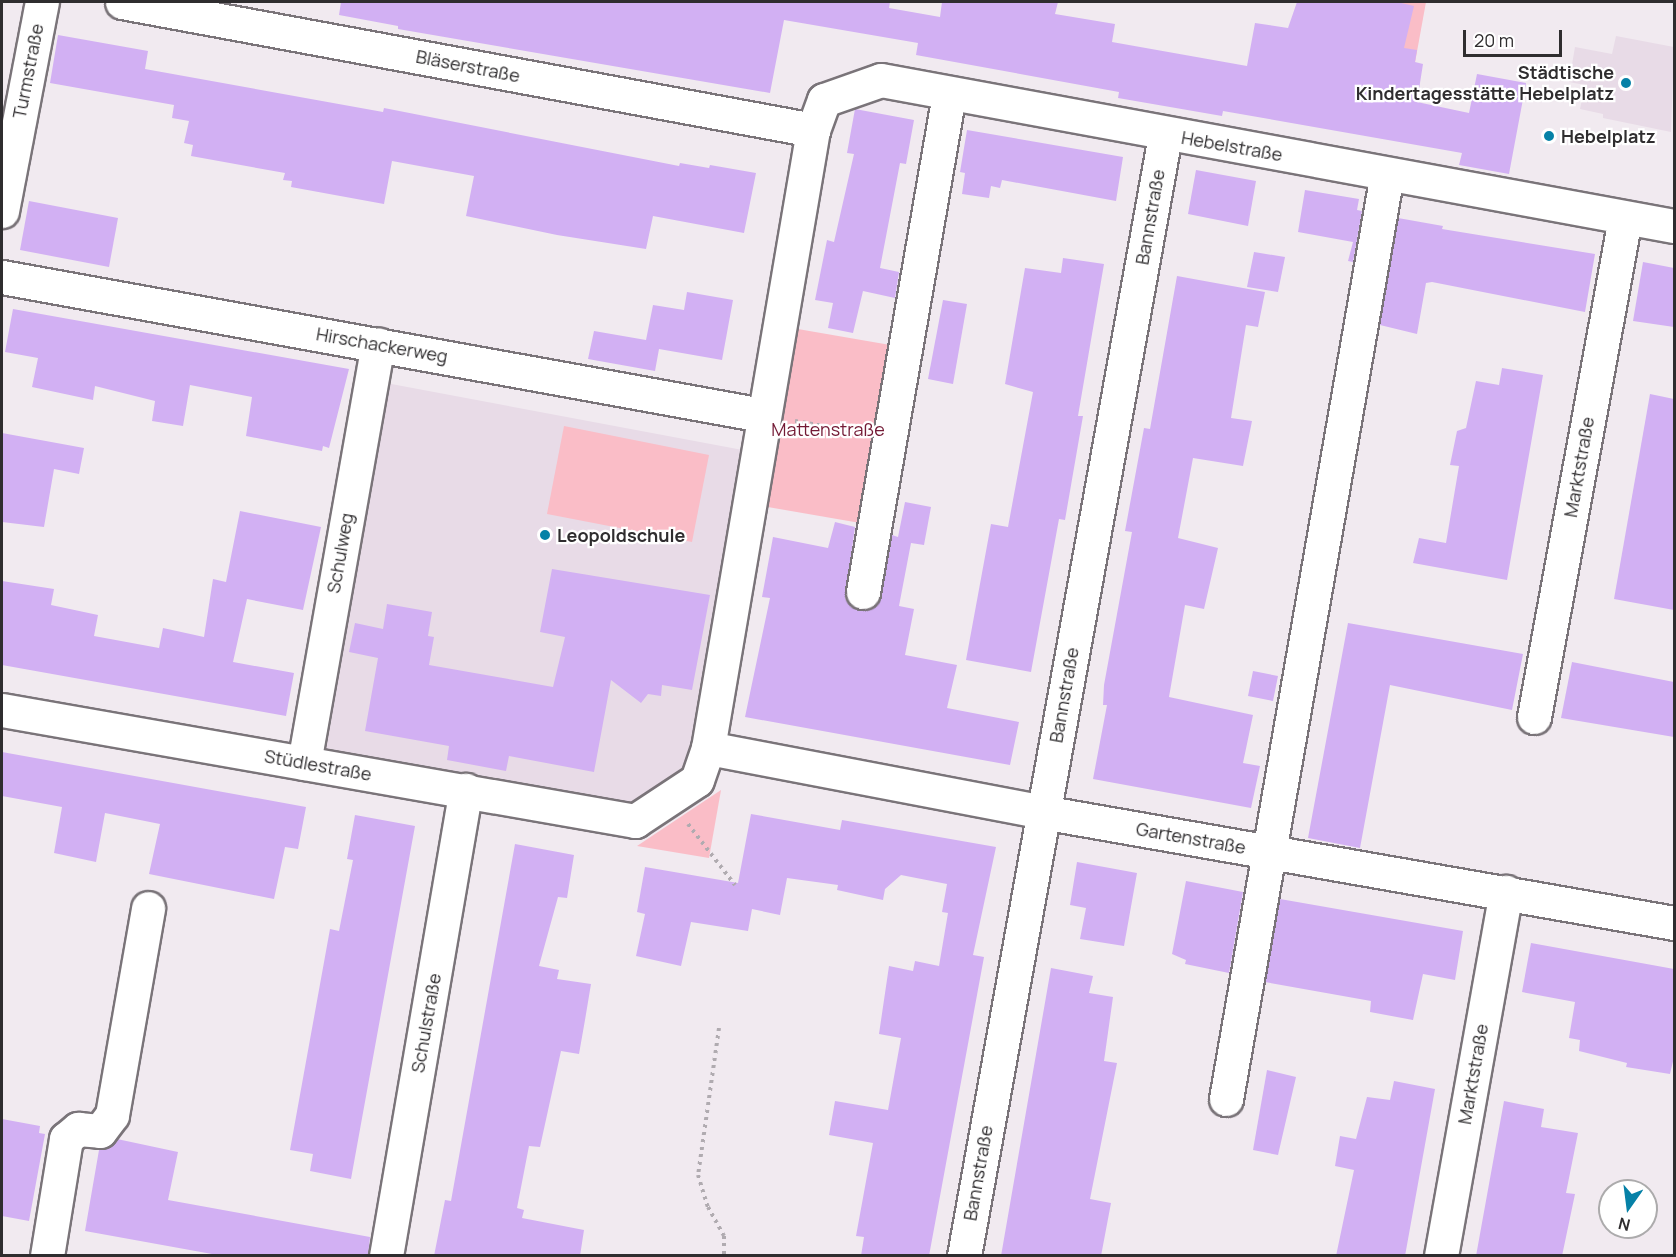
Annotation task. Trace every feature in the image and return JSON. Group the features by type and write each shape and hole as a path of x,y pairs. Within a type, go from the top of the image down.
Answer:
{"street":[{"name":"Turmstraße","path":"2,211 42,2"},
{"name":"Bläserstraße","path":"122,2 813,130"},
{"name":"Hebelstraße","path":"813,130 824,100 881,80 1165,135 1674,226"},
{"path":"863,592 949,94"},
{"path":"669,799 698,780 708,748 762,415 813,130"},
{"name":"Bannstraße","path":"964,1256 1165,135"},
{"path":"1226,1099 1387,174"},
{"name":"Marktstraße","path":"1534,717 1625,218"},
{"name":"Hirschackerweg","path":"2,278 762,415"},
{"name":"Schulweg","path":"304,763 378,344"},
{"name":"Stüdlestraße","path":"2,710 635,821 669,799"},
{"name":"Gartenstraße","path":"708,748 1042,812 1674,923"},
{"name":"Schulstraße","path":"386,1256 466,790"},
{"name":"Marktstraße","path":"1441,1256 1506,892"},
{"path":"47,1256 66,1139 78,1129 100,1131 112,1115 148,908"}],"path":[{"path":"762,415 889,438"},
{"path":"669,799 735,885"},
{"path":"719,1028 698,1175 708,1207 724,1236 724,1256"}],"shaded area":[{"name":"Städtische Kindertagesstätte Hebelplatz","path":"1616,36 1674,47 1671,132 1603,118 1603,114 1580,109 1585,85 1569,82 1575,47 1612,54"},
{"name":"Leopoldschule","path":"386,383 748,451 688,772 629,805 317,750"}],"green space":[{"path":"1398,2 1426,2 1408,101 1382,96"},
{"name":"Mattenstraße","path":"792,328 896,346 866,524 762,506"},
{"path":"564,426 709,455 692,542 547,514"},
{"path":"721,790 709,858 637,846"}],"building":[{"path":"341,2 890,2 889,8 940,17 942,2 1058,2 1055,14 1115,24 1112,42 1247,66 1255,23 1288,28 1297,2 1397,2 1414,6 1404,48 1417,50 1415,62 1423,64 1417,102 1469,113 1477,74 1526,83 1509,174 1459,165 1462,153 1223,111 1222,116 1118,98 1119,92 916,55 918,43 784,20 770,93 398,29 398,26 339,15"},
{"path":"58,35 148,51 145,69 383,112 384,108 679,166 680,163 709,168 710,165 756,173 744,233 653,216 646,249 557,235 466,216 474,176 392,161 384,204 291,187 292,181 283,180 285,173 191,156 193,145 184,143 189,121 172,118 174,105 50,83"},
{"path":"855,109 914,120 906,164 900,163 880,268 899,272 895,298 863,291 853,333 828,328 833,303 815,300 827,240 834,242 854,154 847,153"},
{"path":"967,130 1123,157 1116,201 1002,180 1000,188 991,186 989,198 962,194 965,173 960,172"},
{"path":"1196,170 1256,181 1248,226 1188,214"},
{"path":"1305,190 1359,199 1357,210 1362,211 1353,262 1348,261 1353,242 1298,232"},
{"path":"29,201 118,218 109,267 20,250"},
{"path":"1398,218 1443,226 1442,229 1595,254 1585,312 1432,282 1426,283 1417,334 1380,325"},
{"path":"1254,252 1285,257 1278,292 1247,287"},
{"path":"1063,258 1104,264 1078,416 1083,416 1065,520 1059,519 1031,672 966,660 991,524 1008,527 1033,392 1005,384 1025,268 1061,273"},
{"path":"1643,262 1674,268 1674,327 1633,321"},
{"path":"1177,276 1265,292 1258,327 1246,325 1231,418 1252,421 1243,466 1193,458 1178,538 1218,548 1204,609 1185,605 1169,697 1253,715 1243,763 1260,766 1251,808 1093,779 1107,705 1103,705 1104,685 1132,532 1125,531 1144,428 1150,429"},
{"path":"687,292 733,300 722,360 659,349 655,371 588,359 594,331 646,340 653,305 684,310"},
{"path":"943,300 967,304 953,384 928,379"},
{"path":"13,309 349,369 329,448 323,446 322,451 246,436 252,397 190,385 183,426 152,421 155,401 95,386 93,400 32,387 38,358 5,352"},
{"path":"1502,368 1543,375 1507,580 1413,563 1419,538 1446,543 1459,466 1450,465 1457,431 1466,428 1476,381 1499,385"},
{"path":"1650,394 1674,399 1674,610 1614,599"},
{"path":"2,433 84,448 79,474 54,469 44,527 2,522"},
{"path":"905,502 931,507 924,545 911,543 899,606 914,609 905,655 957,665 947,708 1019,722 1010,765 745,717 770,598 762,597 773,537 828,548 835,522 855,527 845,598 851,607 869,610 881,596 892,535 898,537"},
{"path":"240,511 321,527 303,610 247,599 233,662 294,673 286,716 2,665 2,581 54,589 51,605 98,615 94,636 159,648 163,628 204,637 213,579 226,582"},
{"path":"552,569 710,595 692,690 662,685 661,696 648,694 641,703 611,680 594,772 509,756 506,771 447,760 449,746 365,731 378,658 349,652 355,623 383,629 387,604 432,612 428,636 434,637 429,665 553,687 565,637 540,632"},
{"path":"1348,623 1523,654 1512,710 1390,685 1360,848 1308,838"},
{"path":"1572,662 1674,682 1674,737 1561,718"},
{"path":"1253,671 1278,676 1273,701 1248,696"},
{"path":"2,752 306,807 298,849 285,847 274,899 149,874 160,824 105,813 96,862 54,853 62,807 2,796"},
{"path":"751,814 840,830 842,820 996,847 973,955 984,957 929,1256 861,1256 864,1237 856,1236 873,1143 829,1135 835,1101 888,1110 901,1038 879,1034 889,966 913,971 915,961 939,966 948,913 942,912 947,884 901,875 885,889 883,900 837,890 838,885 787,878 780,915 752,909 748,931 691,922 681,966 636,956 645,914 637,912 645,867 738,883"},
{"path":"355,815 415,826 351,1179 310,1171 313,1154 290,1150 330,929 339,931 353,860 347,859"},
{"path":"515,844 574,855 567,898 558,897 539,966 559,970 557,979 591,984 579,1054 561,1051 540,1147 529,1146 517,1208 524,1210 522,1218 584,1230 580,1256 434,1256 445,1200 451,1201"},
{"path":"1077,862 1137,873 1124,946 1080,939 1086,908 1070,905"},
{"path":"1186,881 1243,892 1229,973 1185,964 1186,960 1172,954"},
{"path":"1280,899 1463,931 1455,980 1423,974 1413,1020 1370,1012 1371,1001 1265,982"},
{"path":"1531,943 1674,969 1674,1057 1670,1074 1626,1067 1627,1063 1579,1051 1580,1040 1569,1038 1575,1002 1522,992"},
{"path":"1051,968 1093,976 1089,993 1113,997 1104,1061 1117,1063 1090,1199 1111,1203 1101,1256 1001,1256"},
{"path":"1267,1070 1296,1077 1278,1155 1253,1150"},
{"path":"1394,1081 1435,1089 1405,1256 1336,1256 1354,1170 1335,1166 1340,1136 1356,1139 1367,1097 1390,1100"},
{"path":"1504,1101 1544,1109 1541,1127 1578,1133 1566,1193 1575,1194 1562,1256 1476,1256"},
{"path":"2,1119 40,1126 39,1133 45,1134 29,1221 2,1216"},
{"path":"117,1139 178,1152 168,1200 370,1237 368,1256 223,1256 85,1231 99,1150"}],"place":[{"name":"Städtische Kindertagesstätte Hebelplatz","path":"1626,83"},
{"name":"Hebelplatz","path":"1549,136"},
{"name":"Leopoldschule","path":"545,535"}]}
